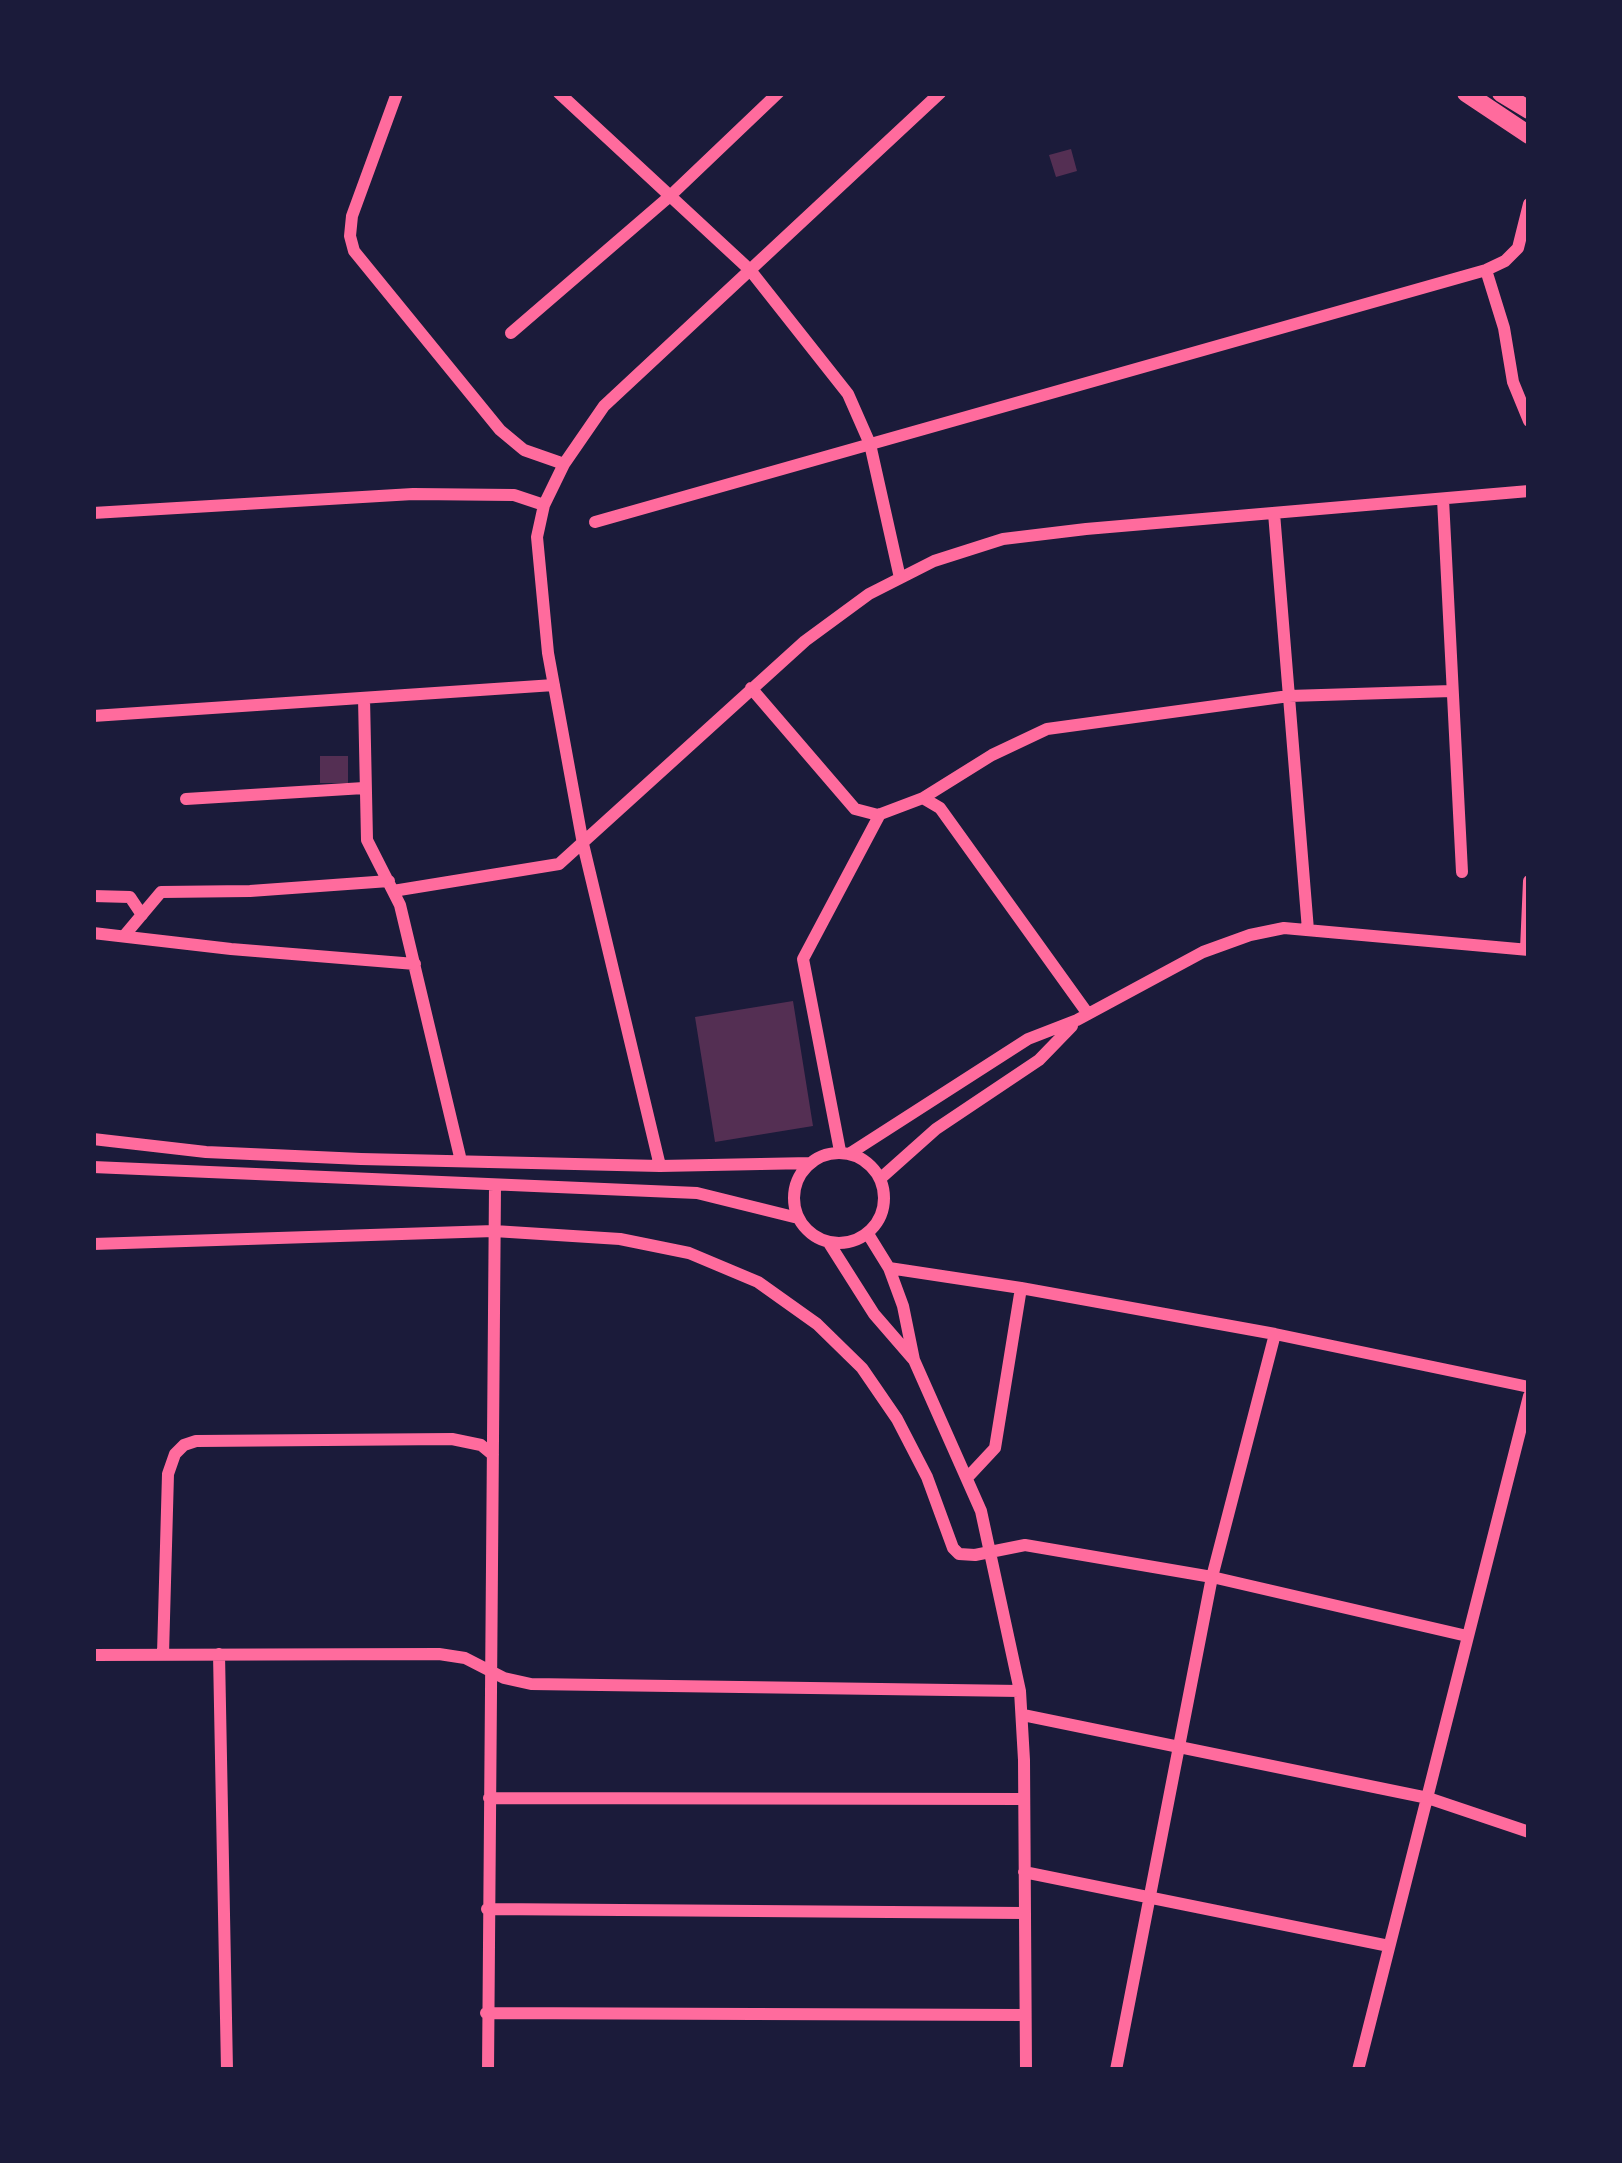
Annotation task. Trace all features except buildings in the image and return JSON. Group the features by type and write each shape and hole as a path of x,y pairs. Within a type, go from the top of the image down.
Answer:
{"main road":[{"path":"1466,93 1529,135"},
{"path":"1502,93 1529,110"}],"street":[{"path":"397,93 352,216 354,251 500,430 524,450 564,464"},
{"path":"559,93 750,270 848,394 870,444 900,578"},
{"path":"512,333 670,196 778,93"},
{"path":"661,1166 583,844 554,685 537,537 544,506 564,464 604,406 940,93"},
{"path":"596,521 1486,270 1518,248 1529,204"},
{"path":"1486,270 1504,328 1513,382 1529,421"},
{"path":"124,936 160,892 391,886 547,868 570,857 751,688 869,593 934,561 1004,539 1529,491"},
{"path":"93,513 413,494 514,495 544,506"},
{"path":"1443,499 1462,872"},
{"path":"1274,513 1308,930"},
{"path":"93,716 554,685"},
{"path":"751,688 855,809 866,814 923,798 992,754 1047,729 1289,696 1452,691"},
{"path":"364,698 367,840 391,886 416,964 461,1161"},
{"path":"186,799 364,788"},
{"path":"923,798 940,808 1082,1017"},
{"path":"845,1152 803,958 881,813"},
{"path":"93,1139 206,1152 461,1161 661,1166 811,1163 845,1152 1028,1039 1082,1017 1203,952 1250,935 1285,928 1527,949 1529,881"},
{"path":"93,896 130,897 142,915"},
{"path":"93,933 416,964"},
{"path":"880,1178 936,1129 1039,1060 1082,1017"},
{"path":"811,1163 798,1179 794,1198 798,1218 811,1234 829,1243 850,1243 868,1234 880,1218 885,1198 880,1178 868,1163 845,1152"},
{"path":"93,1167 697,1193 798,1218"},
{"path":"488,2070 495,1186"},
{"path":"93,1244 494,1231 620,1238 689,1253 758,1282 817,1324 862,1368 897,1419 927,1477 953,1548 966,1556 1025,1545 1212,1577 1467,1636"},
{"path":"868,1234 889,1268 914,1360 967,1478 992,1550 1020,1691 1026,2070"},
{"path":"829,1243 874,1315 914,1360"},
{"path":"889,1268 1275,1334 1529,1387"},
{"path":"967,1478 995,1448 1021,1288"},
{"path":"1116,2070 1212,1577 1275,1334"},
{"path":"1358,2070 1529,1396"},
{"path":"164,1654 168,1474 184,1445 196,1441 452,1439 481,1444 493,1455"},
{"path":"219,1654 227,2070"},
{"path":"93,1655 453,1655 531,1684 1020,1691"},
{"path":"1023,1715 1428,1798 1529,1832"},
{"path":"489,1798 1024,1799"},
{"path":"1024,1872 1389,1946"},
{"path":"487,1909 1024,1912"},
{"path":"485,2013 1024,2015"}]}
